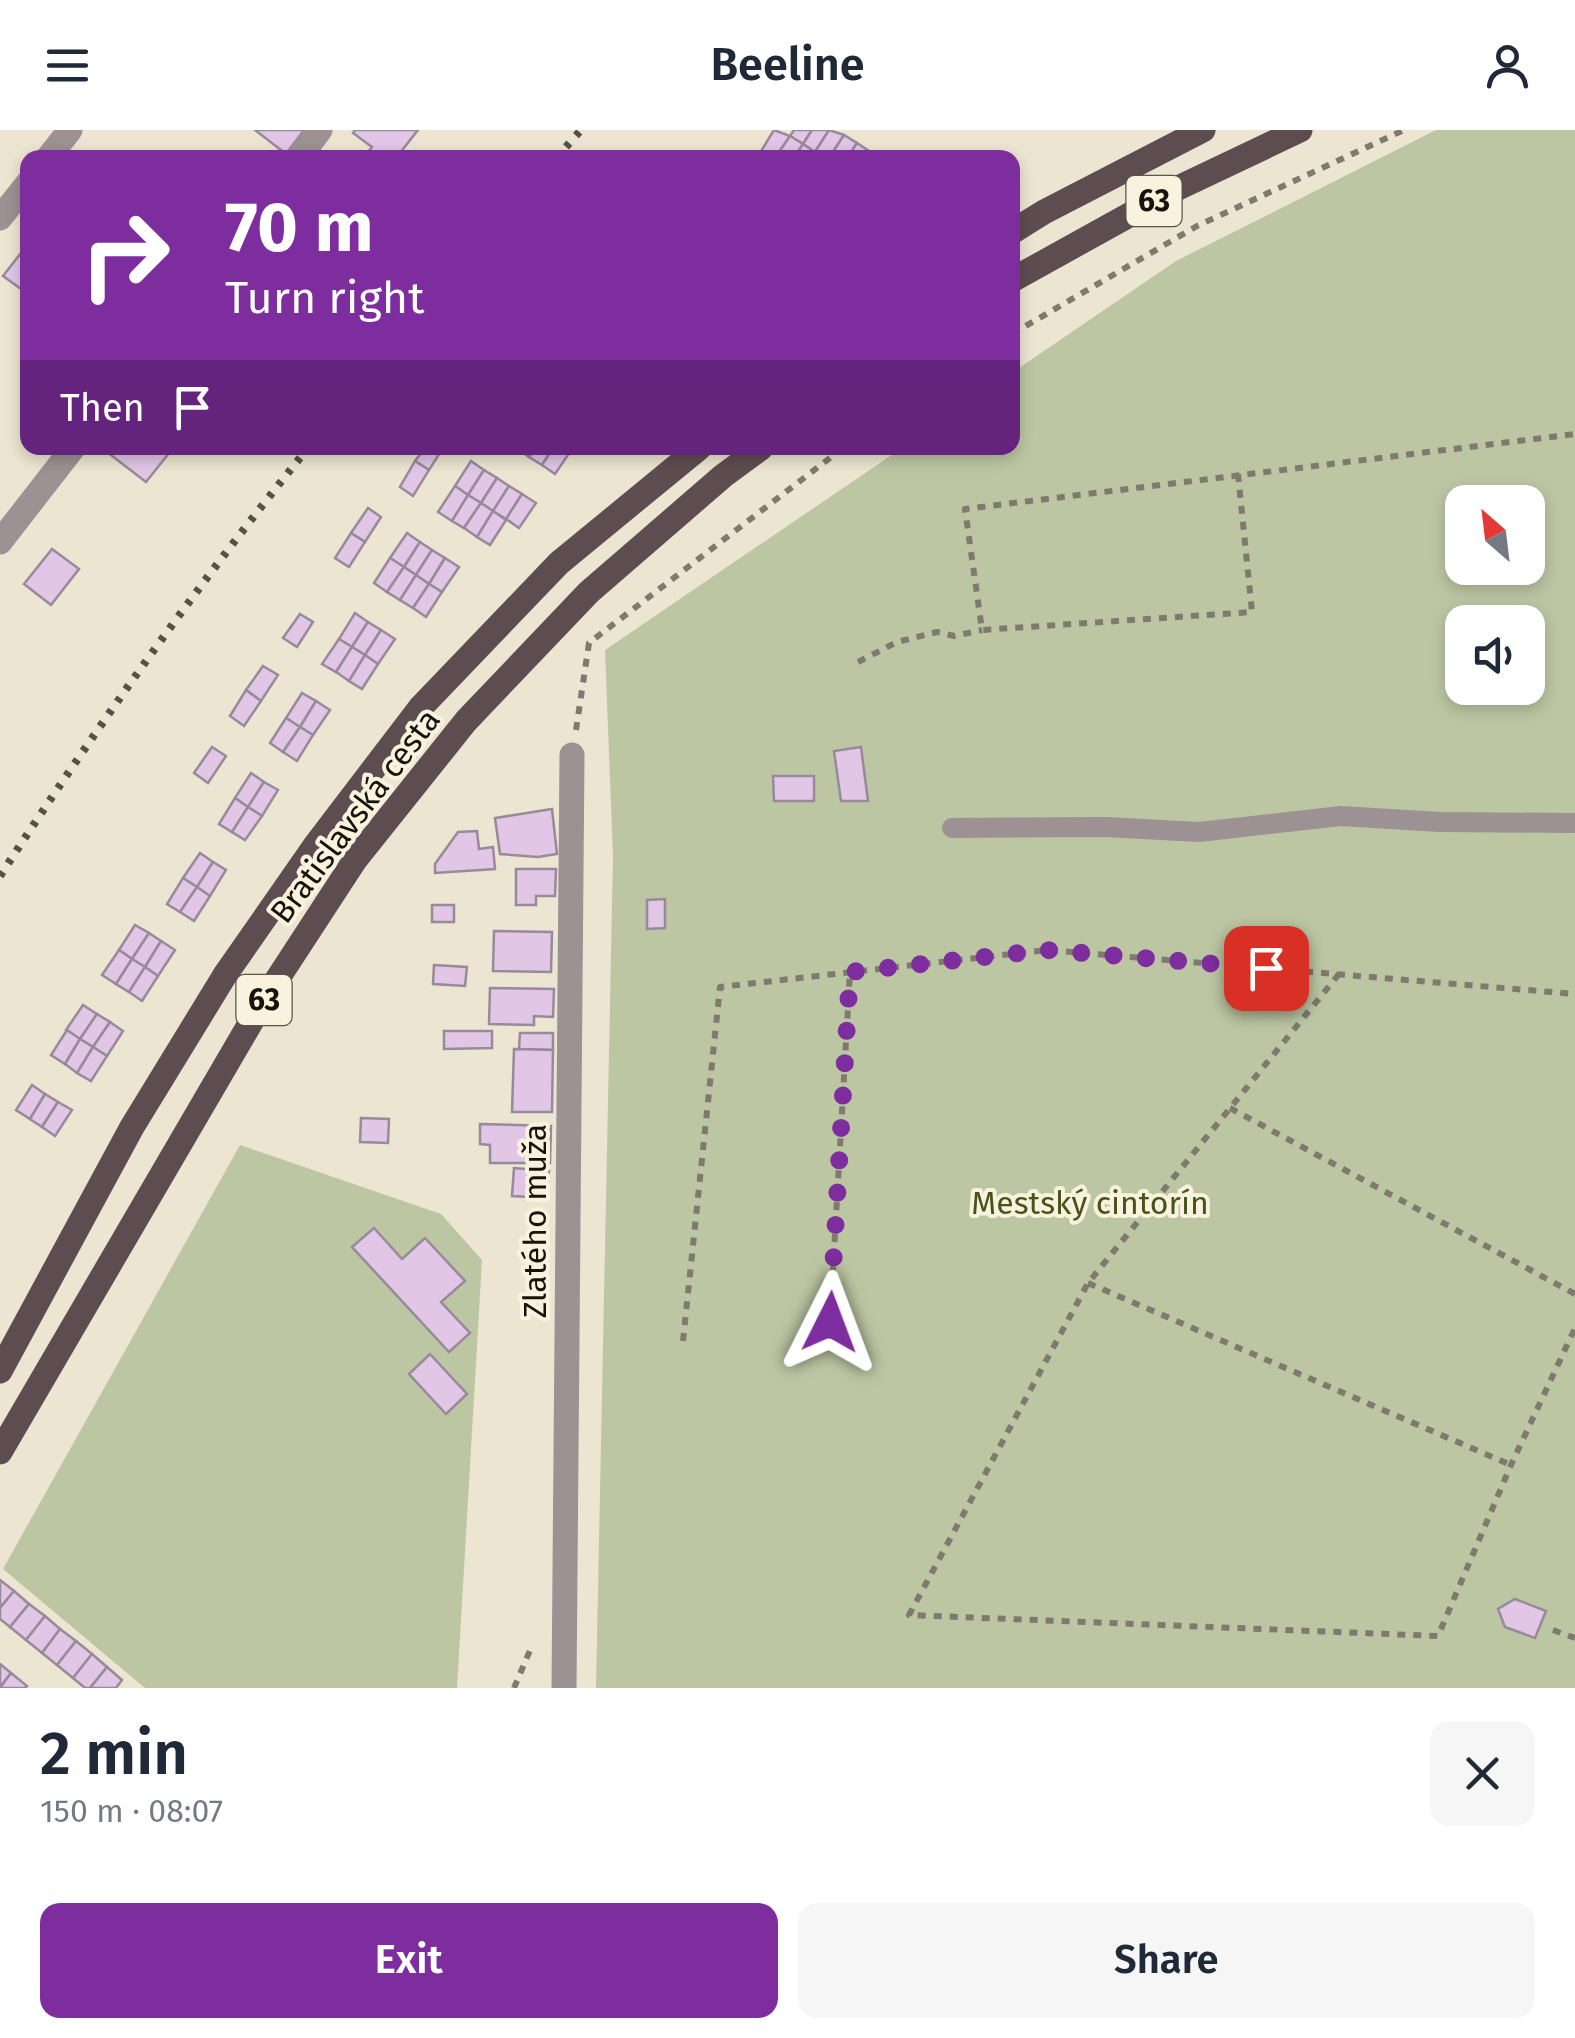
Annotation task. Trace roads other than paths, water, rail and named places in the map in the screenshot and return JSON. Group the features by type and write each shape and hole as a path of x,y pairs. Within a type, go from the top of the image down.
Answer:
{"main road":[{"name":"63","path":"1020,227 1203,130"},
{"name":"63","path":"1020,276 1178,188 1300,130"},
{"name":"Bratislavská cesta","path":"0,1371 132,1127 225,976 317,844 420,708 559,563 690,455"},
{"name":"Bratislavská cesta","path":"0,1452 265,998 355,860 466,721 590,592 751,455"}],"street":[{"path":"54,150 70,130"},
{"path":"0,218 20,193"},
{"path":"0,542 68,455"},
{"name":"Zlatého muža","path":"564,1688 572,755"}],"lane":[{"path":"952,828 1106,827 1199,832 1341,816 1440,822 1575,823"}],"railway":[{"path":"563,150 581,130"},
{"path":"0,876 148,658 303,455"}],"park label":[{"name":"Mestský cintorín","path":"1090,1203"}]}
